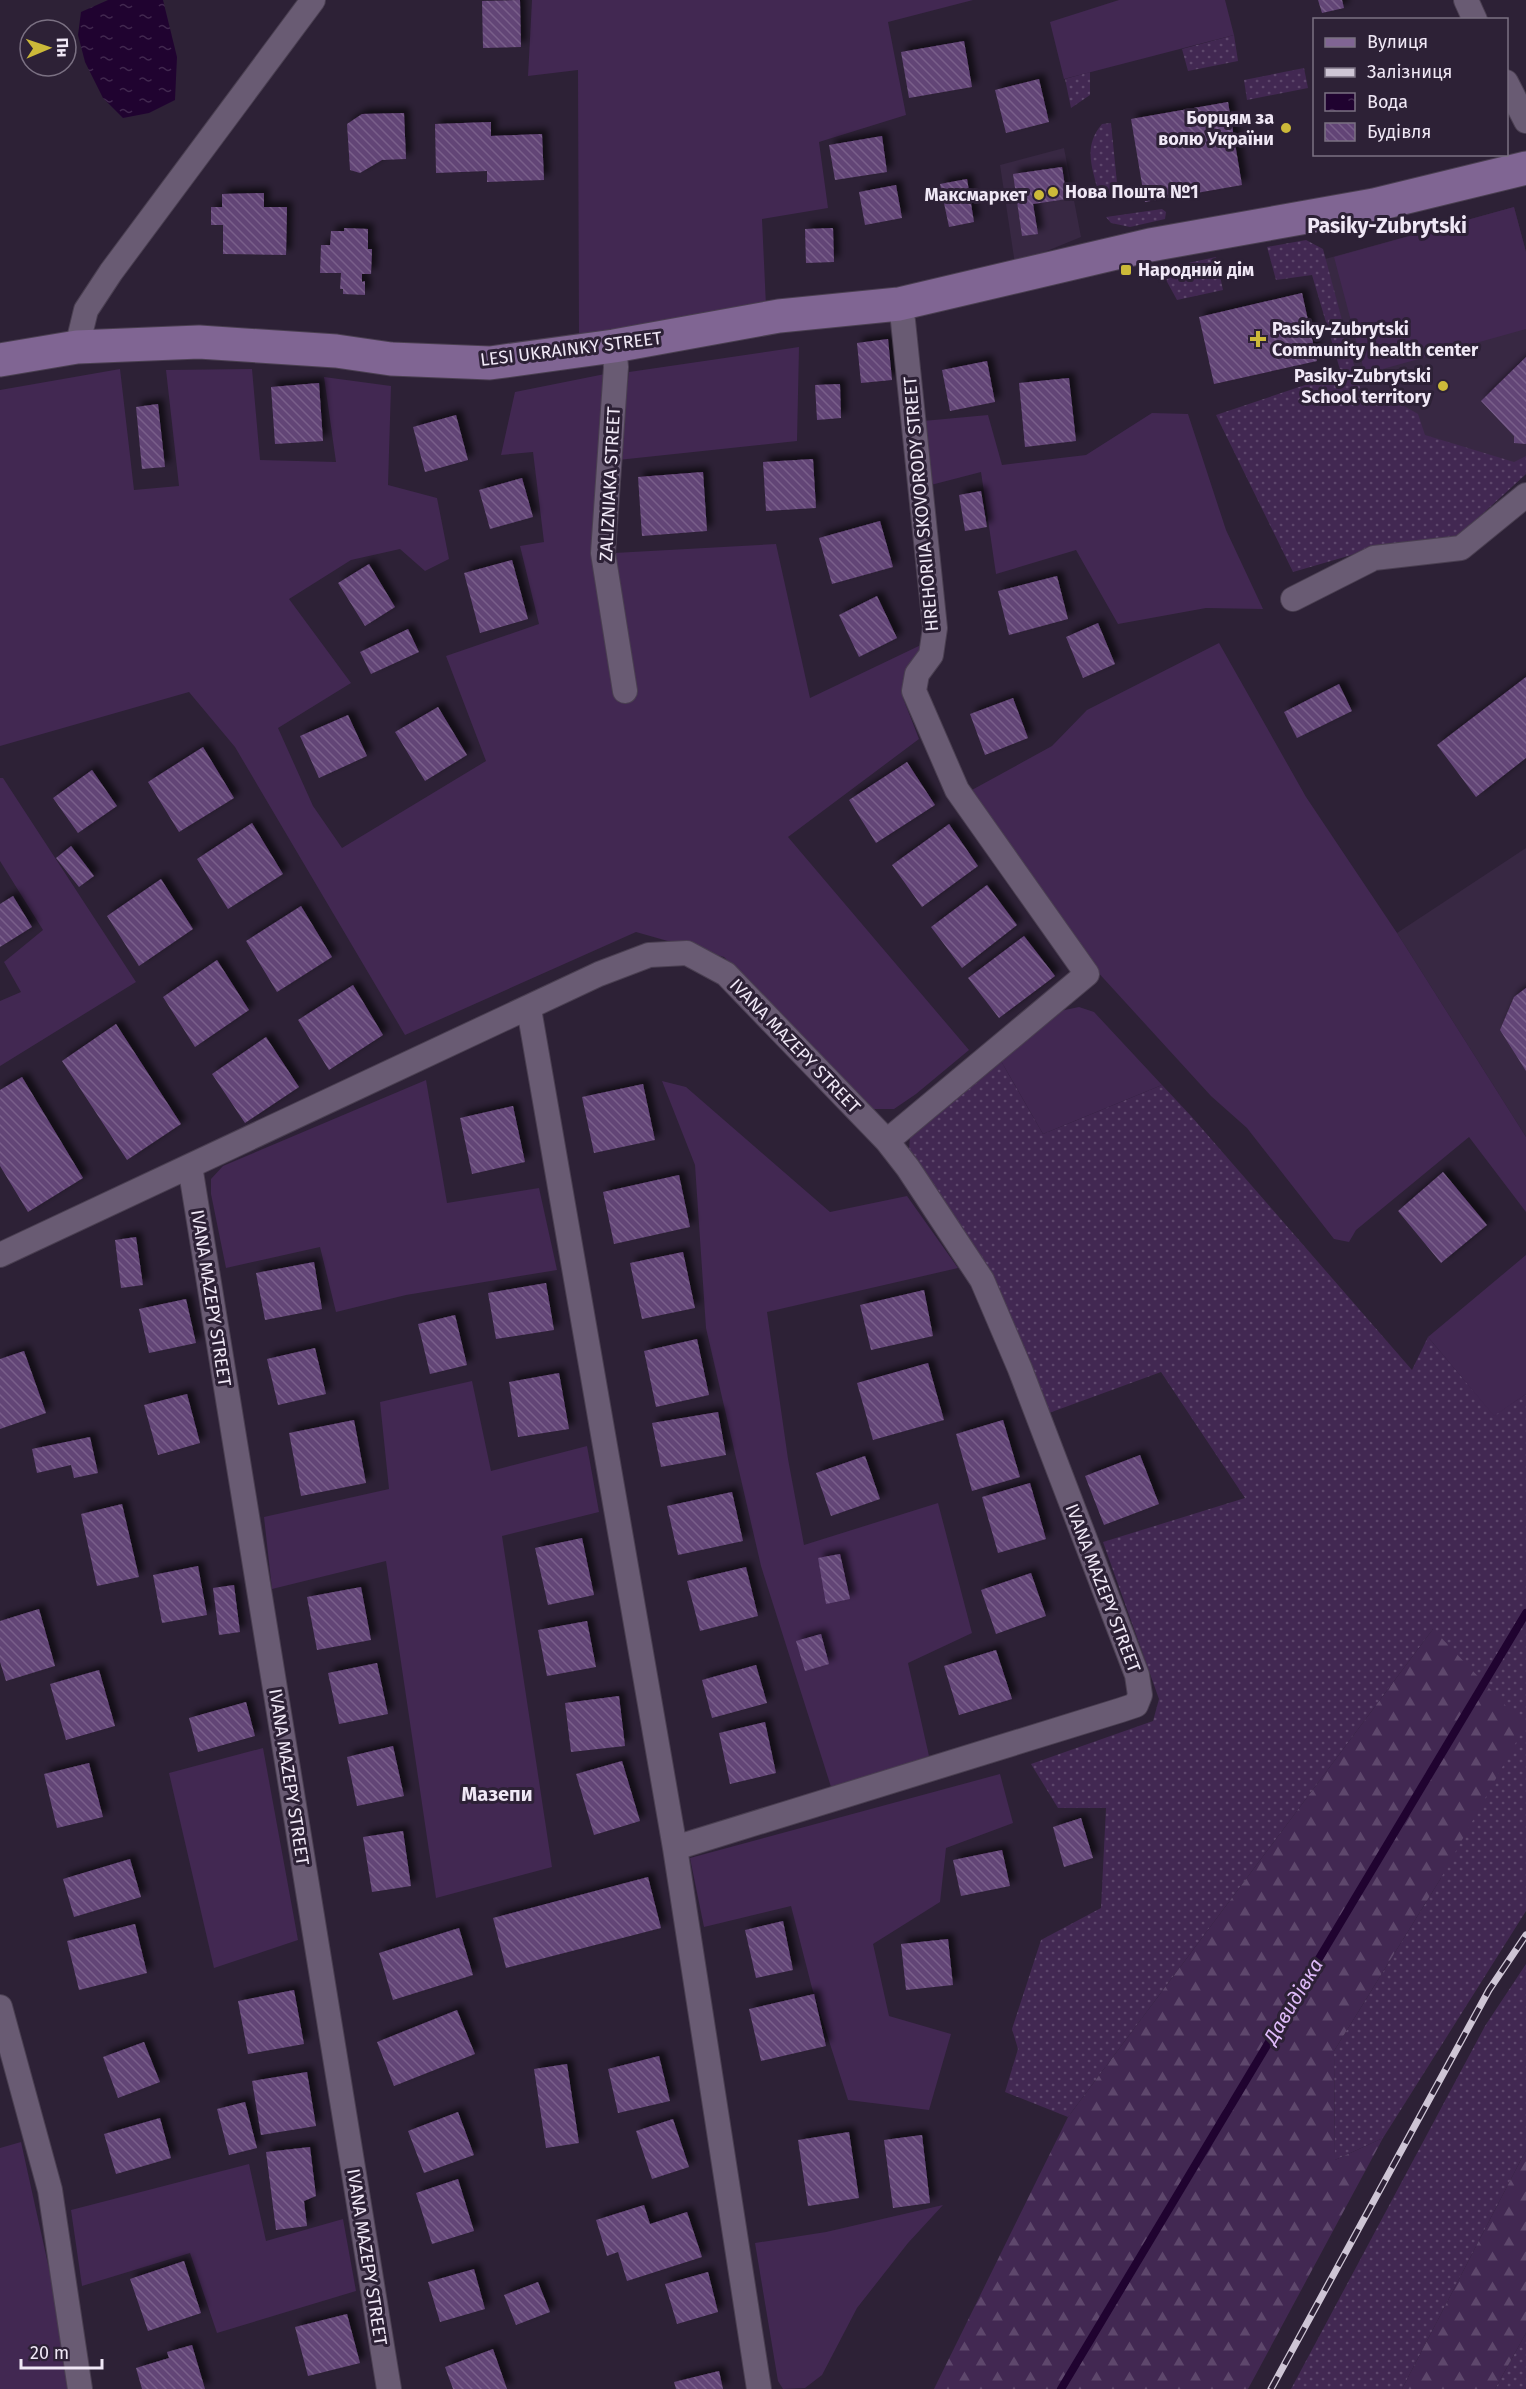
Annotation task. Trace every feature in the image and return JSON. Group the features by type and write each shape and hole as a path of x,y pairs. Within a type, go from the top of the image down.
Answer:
{"main road":[{"name":"LESI UKRAINKY STREET","path":"0,360 77,347 199,342 336,351 391,359 490,363 614,346 779,316 899,304 1150,245 1374,205 1526,168"}],"street":[{"path":"77,347 86,310 111,272 313,0"},
{"path":"1466,0 1474,18"},
{"path":"1508,86 1526,121"},
{"name":"HREHORIIA SKOVORODY STREET","path":"887,1142 1087,974 957,790 914,690 917,674 931,655 935,628 903,321 899,304"},
{"name":"ZALIZNIAKA STREET","path":"614,346 616,367 603,553 625,691"},
{"path":"1293,599 1374,558 1461,548 1526,495"},
{"name":"IVANA MAZEPY STREET","path":"0,1256 324,1101 529,1009 599,974 649,955 687,953 726,974 887,1142 908,1168 982,1280 1020,1369 1121,1631 1137,1675 1140,1695 1136,1705 1121,1710 675,1848"},
{"path":"529,1009 675,1848 759,2389"},
{"name":"IVANA MAZEPY STREET","path":"190,1166 389,2389"},
{"path":"0,2007 50,2190 80,2389"}],"shaded area":[{"path":"1064,148 1081,237 1015,264 1000,165"},
{"name":"Pasiky-Zubrytski School territory","path":"1514,207 1526,252 1526,474 1456,538 1364,402 1325,259"},
{"path":"1526,848 1526,1137 1397,933"}],"green space":[{"path":"532,0 973,0 888,22 906,115 819,142 828,208 762,219 766,306 579,341 578,70 528,76"},
{"path":"1119,0 1225,0 1234,35 1064,79 1050,22"},
{"path":"1234,35 1238,61 1188,71 1182,49"},
{"path":"1304,68 1308,88 1247,100 1244,80"},
{"path":"1090,72 1090,95 1071,108 1065,79"},
{"path":"1111,123 1118,193 1099,196 1092,167 1092,141 1102,124"},
{"path":"1514,207 1526,252 1526,329 1365,374 1334,257"},
{"path":"1162,209 1166,212 1165,219 1130,227 1111,223 1106,217"},
{"path":"1306,240 1323,249 1364,402 1397,402 1418,414 1425,435 1514,462 1526,456 1526,474 1456,538 1386,545 1293,572 1216,415 1341,373 1312,275 1276,280 1267,247"},
{"path":"1216,257 1223,290 1177,300 1160,269"},
{"path":"799,347 797,441 618,460 629,372"},
{"path":"120,369 134,490 179,486 166,370 252,369 260,460 336,462 324,377 391,386 388,485 437,498 449,559 425,571 400,549 351,560 289,599 351,683 278,728 313,806 342,848 486,761 446,656 539,624 520,546 544,542 533,452 501,455 515,392 605,374 614,553 776,544 810,698 923,644 906,677 903,698 919,739 788,837 969,1050 916,1094 894,1109 870,1109 724,957 636,932 405,1035 235,747 189,692 0,746 0,390"},
{"path":"1152,413 1188,414 1226,530 1263,609 1206,608 1118,624 1076,550 996,574 981,472 927,486 923,421 988,415 1002,465 1086,455"},
{"path":"1219,643 1306,797 1397,933 1526,1137 1526,1212 1469,1137 1356,1230 1349,1242 1334,1239 1247,1128 1211,1096 1094,968 970,791 1052,746 1087,710"},
{"path":"0,778 3,778 136,982 0,1066 0,1001 21,992 4,962 43,930 0,861"},
{"path":"1079,1007 1094,1012 1162,1085 1043,1134 1001,1061 1060,1011"},
{"path":"1001,1061 1043,1134 1162,1085 1412,1370 1428,1337 1494,1415 1526,1394 1526,1911 1383,2138 1335,2160 1334,2051 1441,1878 1433,1629 1068,2117 1005,2092 1018,2049 1012,2029 1041,1940 1101,1908 1106,1808 1058,1808 1031,1764 1153,1721 1159,1699 1103,1542 1245,1498 1161,1372 1049,1413 999,1288 916,1167 909,1152 910,1135"},
{"path":"426,1080 447,1203 539,1188 557,1270 406,1295 336,1312 320,1247 226,1268 211,1194 211,1179 223,1166"},
{"path":"662,1081 686,1087 830,1212 907,1196 958,1268 767,1312 788,1459 804,1545 938,1503 972,1633 908,1663 929,1756 832,1790 761,1566 706,1328 695,1165"},
{"path":"1526,1255 1526,1394 1494,1416 1428,1337"},
{"path":"472,1381 491,1471 587,1446 599,1512 502,1536 552,1867 436,1898 386,1561 272,1589 264,1517 389,1489 380,1402"},
{"path":"1433,1629 1525,1726 1441,1878 1334,2051 1335,2160 1383,2138 1248,2389 934,2389 1068,2117"},
{"path":"263,1748 298,1940 214,1968 169,1773"},
{"path":"1000,1774 1013,1823 946,1848 940,1902 873,1944 889,2016 951,2034 929,2110 848,2100 812,1988 791,1906 704,1927 690,1858"},
{"path":"1526,1964 1526,2150 1402,2389 1291,2389 1485,2026"},
{"path":"21,2142 59,2314 70,2389 0,2389 0,2148"},
{"path":"1526,2150 1526,2333 1495,2389 1402,2389"},
{"path":"249,2164 266,2241 343,2219 356,2291 217,2333 190,2253 82,2286 71,2210"},
{"path":"943,2205 908,2243 857,2308 822,2375 805,2388 783,2389 778,2381 755,2243 826,2232"},
{"path":"1526,2333 1526,2389 1495,2389"}],"water":[{"path":"108,0 163,0 177,57 175,100 149,113 123,118 103,98 85,62 78,35 81,12"}],"building":[{"path":"520,0 521,47 483,48 482,1"},
{"path":"1318,0 1342,0 1344,8 1322,13"},
{"path":"964,41 972,87 909,98 901,52"},
{"path":"1039,79 1049,122 1006,133 995,90"},
{"path":"1228,102 1242,185 1145,202 1131,119"},
{"path":"404,113 406,159 382,160 360,173 350,170 347,124 362,114"},
{"path":"491,122 491,136 542,134 544,180 487,182 487,171 436,173 435,124"},
{"path":"882,136 887,172 835,180 829,145"},
{"path":"1062,167 1067,199 1033,204 1038,234 1022,236 1013,174"},
{"path":"967,179 974,222 949,227 940,184"},
{"path":"896,185 902,218 865,225 859,192"},
{"path":"264,193 264,207 287,207 286,255 223,254 223,225 211,225 211,207 222,207 222,194"},
{"path":"344,228 368,229 368,249 372,249 371,274 362,274 362,282 365,281 365,295 343,294 343,289 340,289 341,273 320,273 321,245 330,245 331,231 344,231"},
{"path":"833,228 834,262 806,263 805,229"},
{"name":"Pasiky-Zubrytski Community health center","path":"1302,293 1317,361 1214,384 1199,317"},
{"path":"888,339 892,380 861,383 857,343"},
{"path":"1526,357 1526,444 1514,443 1514,436 1481,401"},
{"path":"987,361 995,402 950,411 942,370"},
{"path":"1069,378 1076,441 1025,447 1019,383"},
{"path":"319,383 323,441 275,444 271,387"},
{"path":"840,384 841,418 817,420 815,385"},
{"path":"158,404 165,467 142,469 136,407"},
{"path":"456,415 468,460 425,472 413,427"},
{"path":"813,459 816,508 766,511 763,462"},
{"path":"703,472 707,531 642,536 638,477"},
{"path":"522,478 533,517 490,529 479,490"},
{"path":"981,491 987,527 965,531 959,495"},
{"path":"880,521 893,567 832,584 819,538"},
{"path":"512,560 528,619 480,633 464,573"},
{"path":"369,564 395,607 365,626 338,583"},
{"path":"1057,576 1068,619 1009,635 998,591"},
{"path":"877,596 897,638 859,657 839,615"},
{"path":"1098,623 1115,664 1083,678 1066,637"},
{"path":"408,629 419,652 371,674 360,652"},
{"path":"1526,677 1526,758 1476,797 1437,745"},
{"path":"1339,684 1352,711 1297,738 1284,712"},
{"path":"1013,698 1028,738 985,755 970,714"},
{"path":"438,707 467,755 425,781 395,732"},
{"path":"348,715 367,756 319,778 300,736"},
{"path":"203,747 234,798 179,832 148,782"},
{"path":"907,762 935,805 876,843 849,800"},
{"path":"92,770 117,806 78,833 53,798"},
{"path":"252,823 283,874 228,909 197,859"},
{"path":"949,824 978,866 922,907 892,865"},
{"path":"71,846 94,876 79,887 56,858"},
{"path":"161,879 193,929 139,966 107,916"},
{"path":"987,885 1017,925 962,968 931,927"},
{"path":"13,896 32,927 0,947 0,904"},
{"path":"301,906 332,957 277,992 246,941"},
{"path":"1024,936 1055,976 999,1018 968,978"},
{"path":"217,960 249,1010 195,1047 163,997"},
{"path":"353,985 383,1035 329,1070 298,1020"},
{"path":"1526,988 1526,1071 1500,1030 1514,997"},
{"path":"116,1024 181,1124 127,1160 62,1061"},
{"path":"266,1037 299,1087 245,1123 212,1074"},
{"path":"22,1077 83,1178 28,1212 0,1166 0,1090"},
{"path":"643,1084 655,1140 594,1153 582,1097"},
{"path":"513,1106 525,1162 472,1174 460,1118"},
{"path":"1443,1172 1487,1225 1441,1263 1398,1211"},
{"path":"679,1175 690,1227 614,1244 603,1192"},
{"path":"136,1237 143,1285 121,1288 115,1240"},
{"path":"683,1252 695,1308 642,1319 630,1263"},
{"path":"314,1262 322,1309 265,1320 256,1273"},
{"path":"546,1283 554,1330 496,1339 488,1293"},
{"path":"924,1290 933,1336 871,1350 860,1305"},
{"path":"186,1299 196,1343 149,1353 139,1309"},
{"path":"455,1315 467,1365 430,1374 418,1324"},
{"path":"697,1339 709,1395 656,1407 644,1351"},
{"path":"315,1348 326,1394 278,1405 267,1359"},
{"path":"24,1351 46,1413 0,1429 0,1359"},
{"path":"928,1363 944,1420 873,1440 857,1383"},
{"path":"559,1373 569,1429 518,1437 509,1382"},
{"path":"187,1394 200,1443 158,1455 144,1405"},
{"path":"718,1412 726,1455 661,1467 652,1423"},
{"path":"354,1420 366,1483 301,1496 289,1433"},
{"path":"1003,1420 1020,1477 972,1491 956,1434"},
{"path":"90,1437 98,1473 74,1478 71,1465 37,1473 32,1449"},
{"path":"1140,1455 1159,1504 1104,1525 1085,1476"},
{"path":"865,1456 880,1499 831,1516 816,1473"},
{"path":"1030,1483 1046,1539 998,1553 982,1497"},
{"path":"732,1492 743,1541 678,1555 667,1506"},
{"path":"122,1504 139,1577 97,1586 81,1514"},
{"path":"582,1538 594,1595 548,1605 535,1548"},
{"path":"840,1554 850,1599 826,1604 818,1558"},
{"path":"198,1566 207,1615 162,1623 153,1575"},
{"path":"746,1567 758,1616 700,1631 687,1581"},
{"path":"1031,1573 1046,1616 996,1634 981,1590"},
{"path":"234,1585 240,1632 219,1635 213,1588"},
{"path":"361,1587 371,1640 317,1650 307,1597"},
{"path":"39,1609 55,1666 6,1681 0,1662 0,1621"},
{"path":"587,1621 596,1667 547,1676 538,1630"},
{"path":"821,1634 829,1664 805,1671 796,1641"},
{"path":"996,1650 1012,1699 959,1715 944,1666"},
{"path":"377,1663 388,1714 339,1724 328,1673"},
{"path":"756,1665 767,1703 712,1718 702,1680"},
{"path":"99,1670 115,1726 66,1740 50,1684"},
{"path":"619,1696 625,1746 571,1752 565,1703"},
{"path":"246,1702 255,1736 198,1752 189,1718"},
{"path":"765,1722 776,1773 730,1784 719,1733"},
{"path":"393,1746 404,1796 357,1806 347,1757"},
{"path":"622,1761 640,1821 594,1835 576,1774"},
{"path":"89,1763 103,1817 57,1828 44,1774"},
{"path":"1081,1818 1093,1858 1064,1867 1053,1827"},
{"path":"403,1831 411,1886 372,1892 363,1837"},
{"path":"1002,1850 1010,1886 961,1896 953,1860"},
{"path":"130,1859 141,1897 74,1917 63,1879"},
{"path":"648,1877 661,1928 506,1968 493,1918"},
{"path":"783,1921 793,1970 756,1978 745,1930"},
{"path":"135,1924 147,1973 79,1990 67,1941"},
{"path":"459,1928 473,1975 393,2000 379,1953"},
{"path":"948,1939 953,1985 906,1990 901,1944"},
{"path":"294,1990 304,2044 248,2054 238,2001"},
{"path":"814,1994 826,2046 761,2061 749,2009"},
{"path":"457,2010 475,2054 394,2086 377,2042"},
{"path":"144,2042 160,2082 118,2098 103,2057"},
{"path":"659,2056 670,2101 618,2113 608,2069"},
{"path":"567,2064 579,2143 546,2148 534,2069"},
{"path":"307,2072 316,2126 261,2135 252,2081"},
{"path":"245,2102 257,2148 229,2155 217,2109"},
{"path":"458,2112 474,2155 424,2173 408,2131"},
{"path":"160,2118 171,2158 116,2174 104,2134"},
{"path":"673,2119 689,2167 652,2179 636,2131"},
{"path":"849,2132 859,2198 808,2206 798,2140"},
{"path":"922,2135 930,2203 893,2208 884,2140"},
{"path":"310,2147 316,2196 304,2201 307,2226 276,2230 266,2152"},
{"path":"458,2179 474,2231 432,2244 416,2193"},
{"path":"644,2205 650,2224 687,2212 702,2257 627,2281 618,2252 607,2256 596,2220"},
{"path":"184,2261 201,2313 148,2331 130,2279"},
{"path":"474,2269 485,2309 440,2322 428,2282"},
{"path":"708,2272 718,2312 677,2324 665,2284"},
{"path":"538,2282 550,2312 516,2325 504,2295"},
{"path":"347,2314 360,2363 308,2376 295,2327"},
{"path":"192,2345 205,2389 142,2389 136,2368 169,2358 167,2352"},
{"path":"493,2349 507,2389 453,2389 445,2367"},
{"path":"719,2371 723,2389 676,2389 674,2382"}],"waterway":[{"name":"Давидівка","path":"1061,2389 1526,1613"}],"railway":[{"path":"1271,2389 1489,1990 1526,1935"}],"place":[{"name":"Борцям за волю України","path":"1286,128"},
{"name":"Нова Пошта №1","path":"1053,192"},
{"name":"Максмаркет","path":"1039,195"},
{"name":"Народний дім","path":"1126,270"},
{"name":"Pasiky-Zubrytski Community health center","path":"1258,339"},
{"name":"Pasiky-Zubrytski School territory","path":"1443,386"}],"district":[{"name":"Pasiky-Zubrytski","path":"1387,226"},
{"name":"Мазепи","path":"497,1794"}]}
